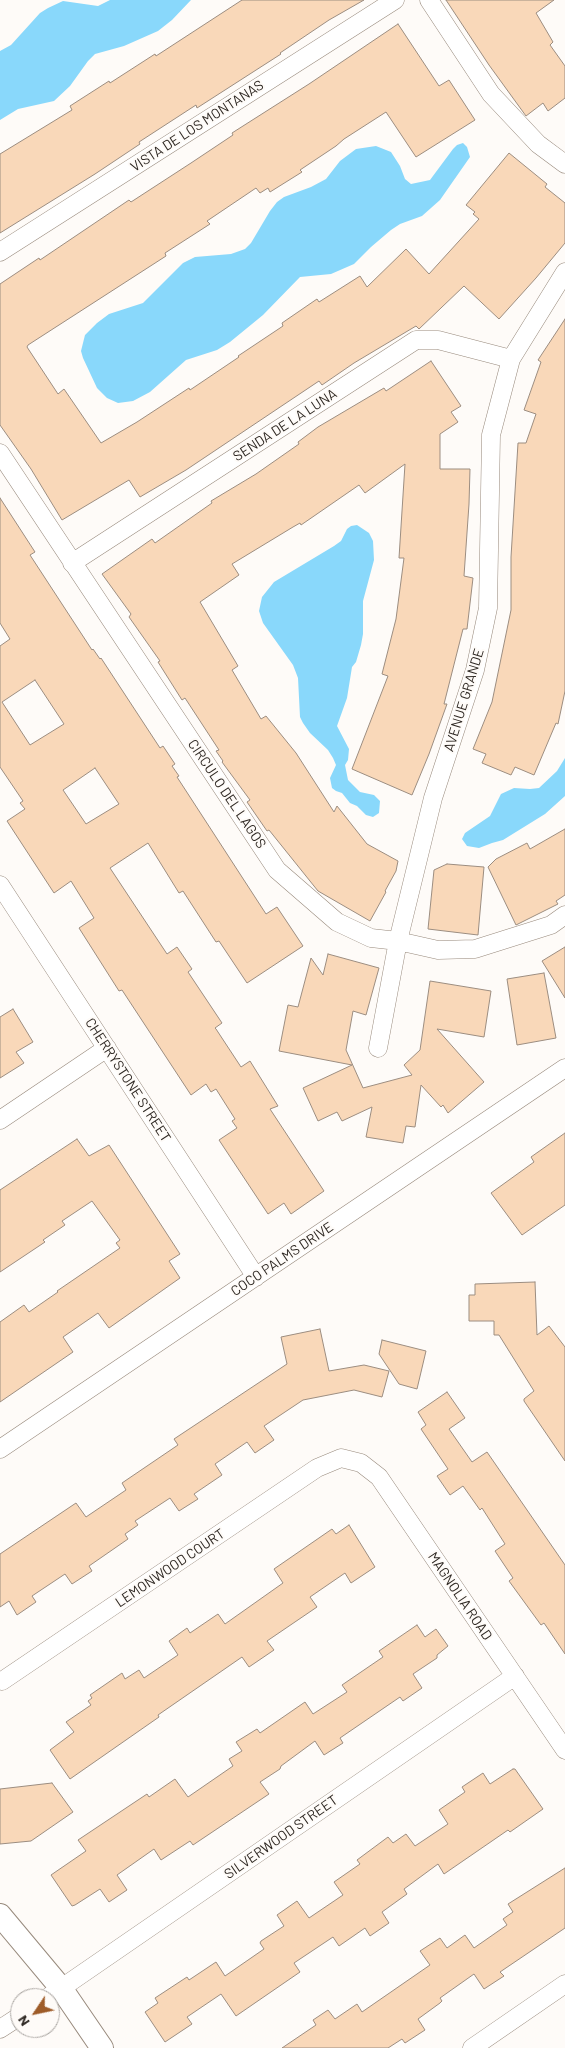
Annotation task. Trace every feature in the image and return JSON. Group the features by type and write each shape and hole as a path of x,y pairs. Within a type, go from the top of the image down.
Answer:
{"street":[{"name":"VISTA DE LOS MONTANAS","path":"0,252 395,0"},
{"path":"429,0 491,94 538,144 565,164"},
{"name":"AVENUE GRANDE","path":"378,1048 398,941 433,798 475,670 488,608 491,435 511,359 565,272"},
{"name":"SENDA DE LA LUNA","path":"72,563 416,340 438,340 511,359"},
{"name":"CIRCULO DEL LAGOS","path":"0,453 277,870 337,922 371,938 398,941 438,950 475,949 551,925 565,915"},
{"name":"CHERRYSTONE STREET","path":"0,885 256,1277"},
{"path":"0,1120 107,1048"},
{"name":"COCO PALMS DRIVE","path":"0,1449 565,1068"},
{"name":"MAGNOLIA ROAD","path":"341,1458 361,1463 379,1477 565,1750"},
{"name":"LEMONWOOD COURT","path":"2,1681 317,1468 341,1458"},
{"name":"SILVERWOOD STREET","path":"60,1989 514,1676"},
{"path":"0,1915 51,1988"},
{"path":"472,2048 565,1984"},
{"path":"60,2000 102,2048"}],"water":[{"path":"110,0 191,0 172,20 158,31 124,46 95,54 70,86 54,101 18,109 0,120 0,51 11,45 40,13 63,1 98,6"},
{"path":"463,143 467,147 470,157 440,200 422,216 400,224 391,230 354,264 331,274 300,277 263,315 230,342 217,350 186,360 150,392 133,401 118,403 107,398 97,388 81,351 85,335 109,314 143,303 183,263 195,257 231,254 245,249 251,243 277,202 284,197 326,179 340,161 356,149 376,146 391,152 400,166 405,179 411,184 430,180 453,149"},
{"path":"357,525 369,533 373,541 374,560 363,601 361,645 356,662 352,667 347,698 337,726 349,749 348,760 345,765 348,780 360,792 374,795 380,801 379,813 373,817 366,815 357,806 350,803 342,793 332,788 330,778 336,765 328,750 310,733 300,717 298,678 293,665 263,623 259,611 262,597 274,582 334,546 341,541 347,529"},
{"path":"565,758 565,796 545,814 503,840 479,848 467,846 462,839 465,833 490,816 501,794 514,788 539,788 557,771"}],"building":[{"path":"242,0 364,0 329,20 281,54 197,108 196,105 139,142 140,144 95,174 0,233 0,154 72,110 70,106 109,81 110,83 155,54 156,56"},
{"path":"446,0 554,0 536,13 553,42 550,45 565,66 565,98 548,111 543,103 526,116 489,65"},
{"path":"398,24 439,86 449,80 475,120 416,157 386,112 300,170 302,172 270,192 268,188 260,193 256,188 207,221 210,224 165,253 166,256 28,345 27,347 58,394 64,389 101,443 189,388 190,390 283,326 282,323 317,299 319,302 360,276 367,287 406,249 429,274 479,219 473,214 475,212 466,205 509,153 547,184 545,187 565,203 565,243 499,319 464,286 419,329 416,326 354,363 322,385 319,381 186,470 140,497 129,480 62,520 31,469 0,425 0,284 39,258 40,260 129,200 131,202 191,163 233,135 232,133"},
{"path":"565,319 565,691 558,724 556,723 534,775 515,767 511,775 482,763 486,754 473,749 492,702 511,610 511,557 518,443 526,443 536,414 524,410 541,362 538,360"},
{"path":"431,361 461,406 451,412 458,422 440,434 440,469 470,469 464,576 473,578 467,629 463,629 444,704 447,704 412,795 352,769 388,676 382,674 396,619 404,558 399,558 405,464 365,493 359,485 301,525 300,523 232,564 239,575 200,602 238,666 232,670 261,719 266,716 296,753 334,812 337,806 367,844 398,861 396,871 370,921 318,891 269,830 267,831 247,802 250,800 222,762 216,751 219,750 185,698 182,700 158,662 160,661 129,617 131,614 102,574 152,539 155,543 212,503 211,501 256,474 299,444 298,442 318,427 384,388 386,391"},
{"path":"0,498 35,552 30,555 92,650 101,658 160,748 163,746 175,764 172,766 179,776 177,777 266,914 277,907 303,946 247,983 219,941 216,942 183,891 179,893 148,843 110,868 167,954 177,947 192,969 188,972 222,1023 215,1028 241,1067 250,1061 278,1106 270,1109 324,1191 291,1214 284,1203 268,1214 219,1140 237,1128 232,1121 235,1119 216,1089 211,1092 206,1084 191,1095 122,990 119,991 79,928 94,918 71,881 54,893 7,821 25,809 20,803 23,801 0,767 0,646 10,639 0,623","holes":["35,680 64,724 30,745 2,702","95,768 119,804 86,824 63,790"]},
{"path":"565,829 565,895 556,901 558,904 516,925 488,867 496,859 527,843 530,849"},
{"path":"447,864 484,867 478,935 428,929 434,870"},
{"path":"565,947 565,998 542,961"},
{"path":"328,954 379,968 366,1015 353,1011 346,1050 363,1088 412,1075 404,1065 420,1050 430,981 491,991 484,1037 437,1029 484,1082 448,1113 443,1105 441,1107 421,1085 415,1127 406,1126 403,1143 366,1137 372,1107 342,1121 337,1112 318,1121 303,1088 352,1065 279,1051 288,1005 298,1007 311,958 323,975"},
{"path":"544,973 556,1038 517,1045 507,979"},
{"path":"13,1009 33,1042 16,1052 24,1063 0,1078 0,1017"},
{"path":"565,1133 565,1205 522,1235 491,1193 534,1162 531,1157"},
{"path":"77,1139 89,1156 109,1145 180,1254 169,1261 180,1278 109,1328 98,1313 63,1337 73,1352 0,1402 0,1322 24,1305 29,1312 120,1248 116,1243 120,1240 92,1201 62,1221 65,1225 43,1240 45,1242 0,1272 0,1190"},
{"path":"535,1282 537,1335 549,1326 565,1347 565,1461 524,1401 534,1391 499,1335 494,1335 494,1321 469,1321 469,1295 475,1295 475,1284"},
{"path":"320,1329 329,1371 364,1365 389,1371 382,1397 354,1390 303,1400 264,1426 274,1440 255,1453 247,1442 215,1464 222,1475 194,1494 198,1499 179,1511 170,1498 135,1521 138,1525 125,1534 128,1539 89,1566 92,1571 72,1584 65,1574 32,1596 36,1602 17,1615 9,1601 0,1607 0,1554 76,1503 86,1517 126,1490 122,1483 178,1445 174,1439 287,1364 281,1337"},
{"path":"382,1340 426,1351 417,1389 399,1384 379,1354"},
{"path":"447,1392 465,1418 449,1429 472,1462 487,1452 565,1565 565,1654 544,1623 541,1625 509,1581 513,1578 495,1551 505,1544 482,1508 480,1510 463,1486 450,1495 437,1476 448,1469 421,1429 426,1425 418,1412"},
{"path":"349,1525 375,1567 351,1583 345,1573 310,1597 317,1607 267,1641 274,1650 249,1667 242,1657 70,1779 50,1750 74,1732 66,1722 91,1705 88,1701 92,1698 90,1695 122,1673 125,1679 139,1670 144,1678 178,1655 169,1641 187,1628 190,1633 218,1614 225,1624 283,1583 274,1569 332,1529 336,1534"},
{"path":"417,1625 425,1637 436,1629 448,1646 437,1655 437,1658 413,1674 422,1688 403,1701 400,1697 340,1738 343,1743 324,1755 315,1741 281,1766 280,1769 260,1782 269,1794 193,1845 190,1841 161,1860 154,1849 117,1875 127,1890 109,1902 100,1889 72,1906 51,1875 86,1851 78,1840 147,1794 149,1797 175,1779 188,1797 233,1766 229,1759 242,1751 236,1742 257,1729 260,1733 305,1702 313,1714 347,1692 342,1685 383,1657 379,1651"},
{"path":"515,1769 543,1809 510,1832 508,1830 444,1874 438,1864 404,1889 407,1894 382,1912 389,1923 370,1936 365,1928 339,1946 333,1937 294,1963 300,1972 236,2016 221,1994 187,2017 192,2024 165,2042 145,2012 158,2003 155,1998 187,1977 189,1980 216,1962 225,1976 264,1949 260,1943 261,1941 284,1926 277,1915 297,1901 309,1918 343,1895 334,1882 360,1864 357,1860 388,1837 393,1843 406,1834 415,1846 448,1824 439,1810 465,1792 462,1787 483,1773 490,1784"},
{"path":"52,1783 73,1812 31,1841 0,1844 0,1789"},
{"path":"565,1868 565,1928 500,1972 504,1976 484,1989 474,1974 440,1998 442,2001 440,2003 418,2019 425,2030 405,2043 402,2039 388,2048 282,2048 316,2025 313,2020 328,2010 335,2019 357,2004 362,2012 430,1965 420,1951 440,1938 447,1948 465,1935 474,1948 507,1925 503,1919 513,1912 508,1904"}]}
